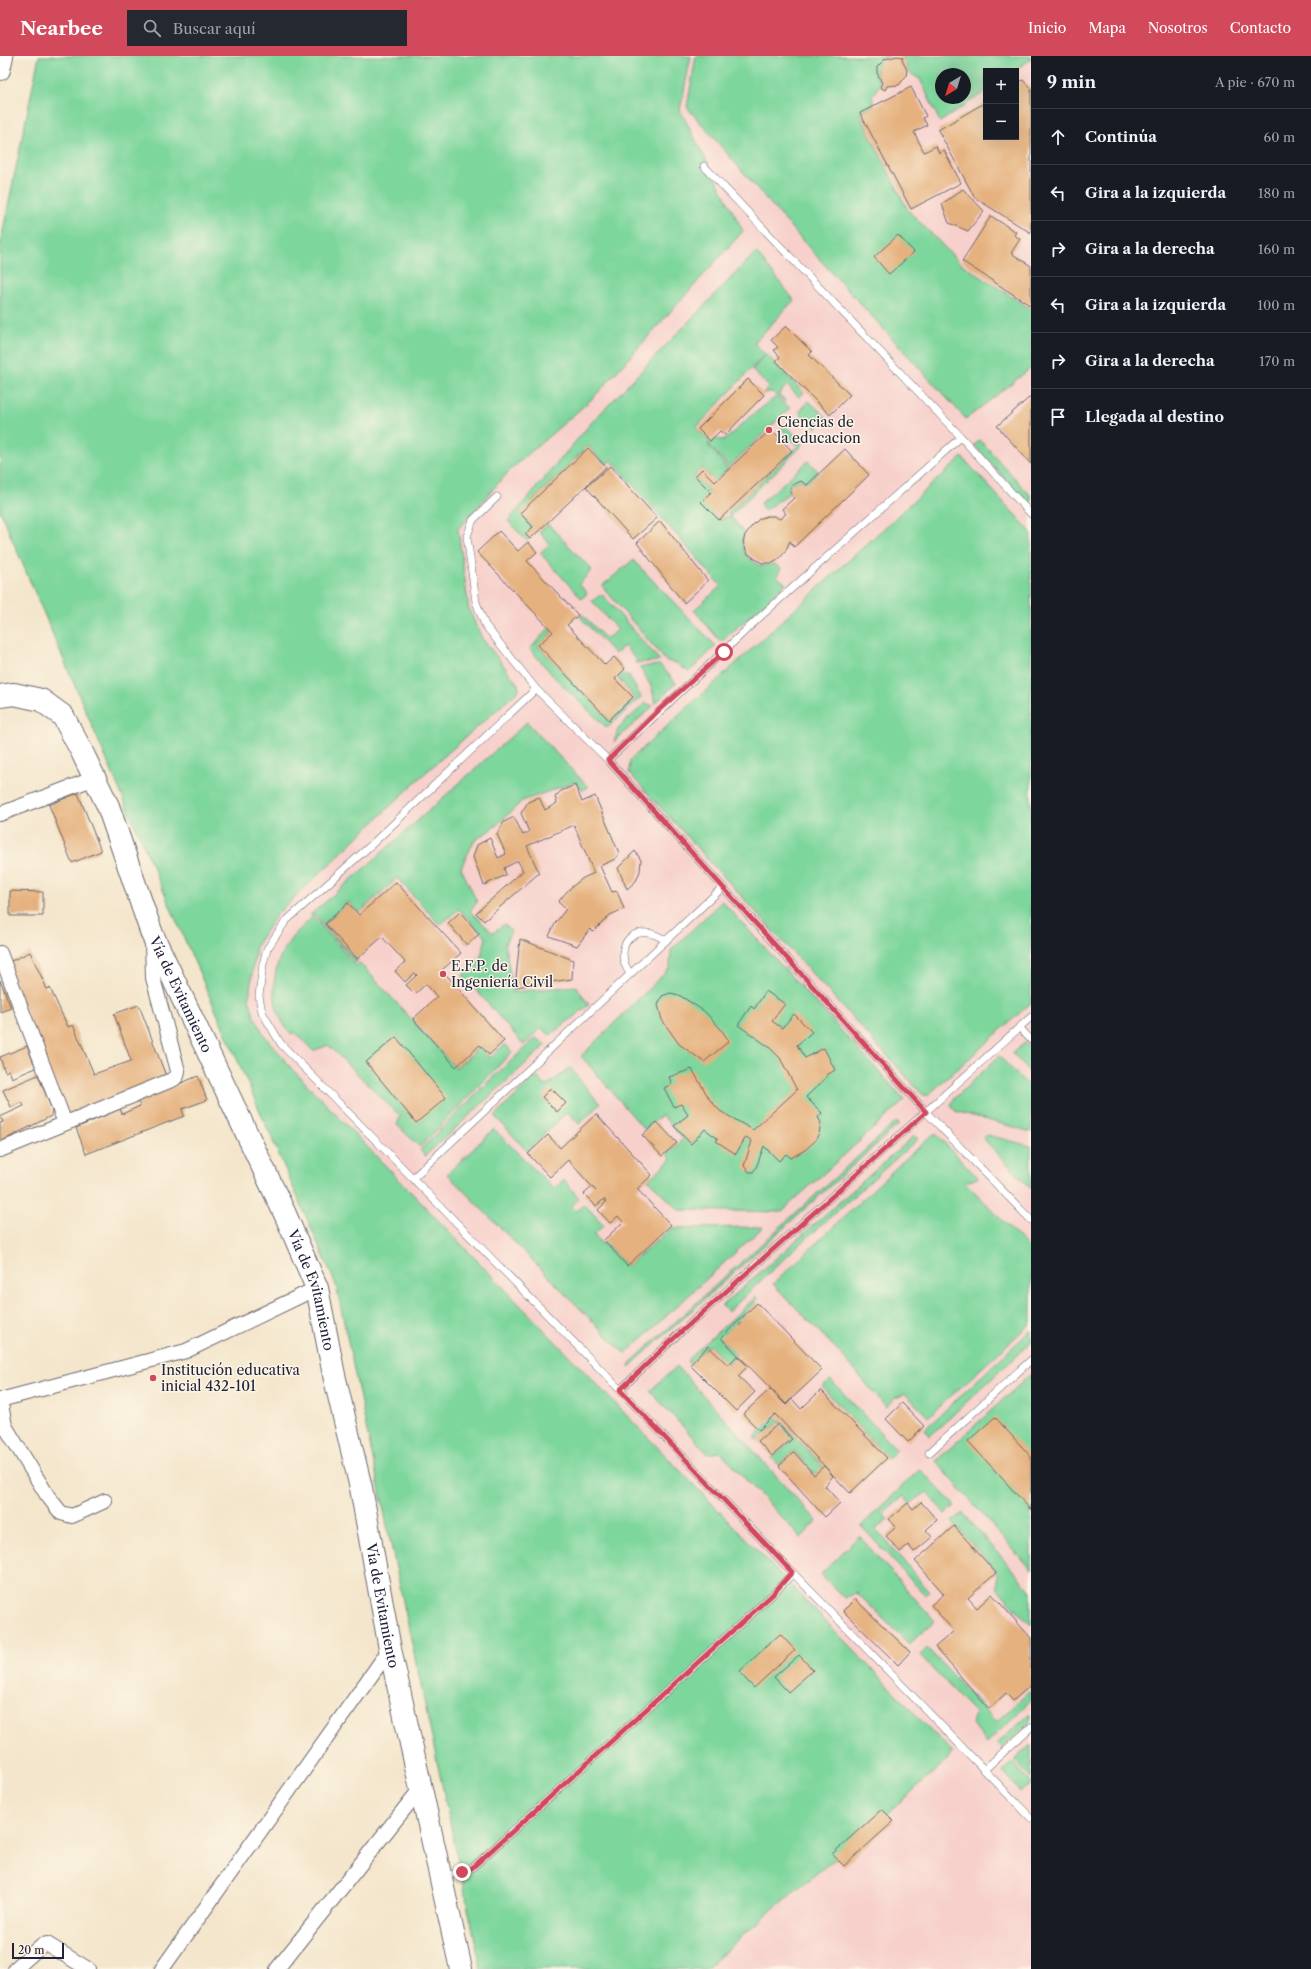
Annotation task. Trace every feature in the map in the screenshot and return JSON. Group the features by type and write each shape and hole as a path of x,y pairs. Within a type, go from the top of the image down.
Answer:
{"highway":[{"name":"Vía de Evitamiento","path":"0,696 14,694 41,700 63,716 108,806 152,934 285,1214 317,1288 334,1375 361,1488 390,1649 461,1969"}],"street":[{"path":"0,70 3,56"},
{"path":"0,814 95,778"},
{"path":"0,1150 174,1079 177,1076 178,1071 152,978 152,934"},
{"path":"0,953 65,1123"},
{"path":"105,1501 72,1516 61,1513 47,1495 5,1426 0,1399 186,1351 317,1288"},
{"path":"162,1969 390,1649"},
{"path":"277,1969 421,1788"},
{"path":"15,1969 42,1945 47,1944 88,1969"}],"lane":[{"path":"704,166 961,437 1031,514"},
{"path":"608,760 761,616 961,437"},
{"path":"497,497 474,520 467,536 476,602 485,625 536,689 608,760 926,1112 1031,1220"},
{"path":"536,689 370,846 286,922 267,949 263,964 259,996 262,1012 281,1044 620,1390 792,1572 1031,1818"},
{"path":"413,1178 723,887"},
{"path":"630,974 624,965 622,954 626,942 634,935 646,932 657,934 666,941"},
{"path":"620,1390 671,1341 1031,1016"},
{"path":"1019,1028 1031,1040"},
{"path":"929,1453 1031,1360"},
{"path":"441,1878 472,1868 772,1595 792,1572"},
{"path":"985,1769 1031,1727"}],"shaded area":[{"path":"39,56 1031,56 1031,1969 481,1969 336,1285 138,833 0,511 0,245"}],"green space":[{"path":"39,56 691,56 680,110 743,231 593,398 510,470 458,529 469,610 482,638 518,684 519,690 423,775 277,914 256,946 249,998 254,1015 264,1035 292,1069 952,1752 948,1759 864,1835 775,1907 706,1969 481,1969 336,1285 138,833 0,511 0,245"},
{"path":"696,56 890,56 882,60 877,67 877,75 881,83 872,96 874,105 859,113 908,210 960,263 1031,309 1031,368 966,419 801,239 687,107"},
{"path":"904,56 1031,56 1031,59 1018,68 983,68 983,93 971,101 971,68 935,68 935,104 967,104 940,122 920,79 908,72 906,64 903,60"},
{"path":"756,252 794,300 754,343 765,354 696,428 710,442 708,445 728,469 715,481 702,468 694,476 710,492 701,502 719,520 730,516 744,533 743,545 745,553 748,557 761,566 774,564 781,568 777,576 786,584 721,642 694,610 721,586 611,460 606,465 588,446 520,513 532,527 525,534 529,539 527,541 508,521 592,422"},
{"path":"766,354 804,393 799,397 787,385 779,394 786,402 772,392 763,393 769,387 752,370"},
{"path":"776,397 790,408 729,467 709,445 715,439 722,440 727,438 751,416"},
{"path":"809,401 826,417 816,428 799,412"},
{"path":"785,424 802,443 799,449 730,516 728,513 798,446 781,428"},
{"path":"980,440 1031,496 1031,507 974,445"},
{"path":"962,457 1031,532 1031,1003 928,1095 923,1095 629,773 630,760"},
{"path":"808,461 819,472 807,483 801,480 790,484 789,493 766,510 762,508 761,503"},
{"path":"548,524 592,570 579,584 587,593 582,599 540,553 550,544 539,532"},
{"path":"633,560 716,646 689,672 676,663 666,661 602,586"},
{"path":"602,594 660,661 635,663 637,660 624,646 615,654 580,617 582,614 606,639 618,630 592,601"},
{"path":"549,628 552,632 538,646 610,721 635,698 618,678 622,674 629,676 641,697 607,728 554,677 530,649"},
{"path":"659,665 676,683 655,704 652,688 640,667"},
{"path":"646,703 653,706 614,742 619,727"},
{"path":"527,722 588,787 582,790 575,782 522,801 497,825 474,841 461,868 477,902 470,911 493,933 504,924 511,931 505,944 513,992 576,986 589,1005 550,1035 541,1028 524,1045 463,975 480,959 486,938 459,909 440,925 397,878 359,913 348,902 324,924 358,961 356,963 315,915 310,915 375,859"},
{"path":"722,901 905,1100 781,1212 679,1210 648,1180 671,1159 667,1154 683,1139 662,1115 645,1130 581,1056 670,968 671,950"},
{"path":"314,917 356,966 360,963 456,1068 480,1047 490,1058 505,1044 512,1052 420,1147 397,1125 400,1116 328,1045 313,1051 295,1032 291,1034 279,1015 274,992 276,970 287,944 311,918"},
{"path":"536,1038 546,1045 425,1156 420,1150 489,1081"},
{"path":"1025,1043 1031,1048 1031,1074 1012,1053"},
{"path":"999,1056 1031,1088 1031,1132 955,1111 951,1104 954,1099"},
{"path":"570,1068 600,1104 579,1124 567,1112 527,1151 495,1116 536,1076 546,1086"},
{"path":"896,1122 899,1124 629,1367 630,1363"},
{"path":"494,1129 554,1189 564,1180 579,1198 572,1206 577,1211 584,1204 604,1225 594,1235 602,1244 605,1243 627,1266 672,1228 763,1227 625,1354 447,1174"},
{"path":"935,1133 978,1178 965,1182 1031,1250 1031,1323 928,1417 905,1394 895,1398 886,1407 841,1354 773,1284 902,1162"},
{"path":"987,1135 1031,1146 1031,1189 983,1138"},
{"path":"914,1136 918,1139 793,1250 728,1312 722,1306"},
{"path":"756,1297 757,1301 720,1338 736,1355 728,1364 709,1345 689,1364 687,1360"},
{"path":"1031,1330 1031,1342 930,1436 925,1429"},
{"path":"677,1366 817,1521 801,1538 720,1452 708,1454 650,1391"},
{"path":"1031,1374 1031,1570 936,1461"},
{"path":"830,1379 897,1450 888,1458 822,1387"},
{"path":"775,1416 823,1466 815,1474 794,1451 779,1465 772,1458 793,1439 779,1422 757,1440 755,1437"},
{"path":"920,1469 955,1506 945,1514 927,1492 910,1504 904,1496 883,1514 888,1520 876,1529 929,1591 925,1595 861,1526"},
{"path":"963,1513 1031,1591 1031,1625 997,1588 997,1572 952,1522"},
{"path":"859,1536 935,1621 909,1644 857,1593 844,1598 821,1574"},
{"path":"927,1648 996,1722 1031,1690 1031,1700 987,1743 972,1724 975,1713 920,1655"},
{"path":"1031,1713 1031,1721 1001,1748 997,1744"},
{"path":"1031,1745 1031,1778 1014,1760"},
{"path":"1012,1762 1031,1783 1031,1785 1021,1792 1003,1772"}],"building":[{"path":"897,56 903,57 902,60 907,70 906,76 899,85 887,86 885,90 880,87 882,83 877,73 877,67 885,59"},
{"path":"1023,80 1031,89 1031,233 975,198 938,130 983,104 983,140 1019,140 1019,82"},
{"path":"911,87 926,116 923,118 927,125 914,132 924,152 936,146 939,153 944,150 961,183 911,209 860,113"},
{"path":"963,189 984,211 968,231 949,223 942,204"},
{"path":"991,216 1016,232 1014,235 1020,239 1011,253 1031,266 1031,306 962,261"},
{"path":"898,235 914,252 889,274 874,257"},
{"path":"786,326 812,352 809,355 850,395 830,415 776,361 780,357 774,350 778,347 771,340"},
{"path":"748,379 764,395 725,435 720,431 710,441 698,429"},
{"path":"1031,396 1031,464 997,426"},
{"path":"771,429 792,451 719,520 701,502 711,492 695,476 702,469 715,482"},
{"path":"588,448 606,467 530,539 525,534 533,527 520,513"},
{"path":"845,449 869,475 794,547 790,541 785,552 773,563 762,563 748,554 743,543 745,535 751,527 759,519 767,516 774,516 780,519 786,514 782,509 794,498 790,492 792,485 801,481 807,485"},
{"path":"610,466 657,518 633,539 586,487"},
{"path":"660,521 708,581 684,603 637,543"},
{"path":"499,531 518,551 528,542 537,552 527,561 578,615 567,625 605,665 614,657 625,669 615,679 633,697 609,720 538,645 553,632 477,552"},
{"path":"575,785 582,802 595,796 619,853 615,859 600,866 612,892 617,891 624,909 610,915 593,932 590,929 577,946 549,936 556,922 566,909 558,902 569,889 583,878 594,873 574,825 527,846 539,873 484,921 476,913 523,871 518,861 504,868 506,875 484,885 473,857 477,845 490,838 498,858 506,854 497,834 504,822 514,817 523,835 529,832 521,813 528,802 539,797 545,810 557,803 555,797 561,791"},
{"path":"78,793 101,851 72,863 49,805"},
{"path":"635,851 641,860 640,871 636,881 627,889 618,868"},
{"path":"396,882 461,953 442,970 504,1041 489,1055 480,1045 456,1067 413,1019 437,997 426,984 415,994 406,985 417,975 415,973 405,982 395,971 405,962 382,937 357,959 325,924 348,903 359,915"},
{"path":"10,891 43,892 43,916 10,916"},
{"path":"460,912 479,934 467,945 448,923"},
{"path":"520,939 573,960 572,979 515,987"},
{"path":"30,952 47,989 50,988 68,1027 73,1025 94,1074 131,1061 114,1014 139,1005 166,1076 67,1117 7,963"},
{"path":"0,980 11,1008 0,1012"},
{"path":"766,991 785,1004 772,1021 782,1028 794,1014 812,1032 797,1045 805,1058 824,1048 835,1070 827,1075 827,1077 806,1097 822,1113 818,1117 821,1123 819,1133 815,1141 805,1150 791,1158 786,1154 779,1161 764,1146 756,1168 753,1172 749,1172 744,1166 752,1141 746,1137 736,1154 716,1141 718,1139 705,1129 691,1144 674,1126 688,1115 681,1104 674,1107 664,1088 672,1084 669,1077 692,1069 710,1100 720,1111 753,1130 797,1090 780,1058 769,1047 738,1025 751,1006 754,1009"},
{"path":"670,993 679,995 704,1011 720,1028 729,1041 704,1062 679,1044 662,1020 658,1005 662,996"},
{"path":"396,1037 446,1098 416,1123 366,1062"},
{"path":"27,1046 36,1068 12,1078 9,1070 5,1072 0,1057"},
{"path":"38,1075 52,1110 51,1116 0,1142 0,1123 3,1122 0,1117 24,1106 22,1102 11,1107 3,1090"},
{"path":"198,1076 207,1100 182,1109 184,1116 86,1154 76,1128 120,1109 122,1114 140,1106 138,1101"},
{"path":"551,1088 566,1103 557,1112 542,1097"},
{"path":"596,1114 652,1175 637,1189 671,1225 627,1266 604,1240 623,1222 618,1216 610,1223 598,1210 606,1202 604,1199 596,1206 584,1194 592,1187 596,1191 568,1160 550,1177 528,1154 548,1135 560,1148"},
{"path":"657,1122 677,1143 662,1156 642,1135"},
{"path":"757,1303 822,1370 786,1404 721,1338"},
{"path":"708,1346 728,1365 737,1356 748,1366 738,1376 755,1392 736,1411 690,1365"},
{"path":"770,1389 786,1405 792,1399 801,1409 821,1390 887,1458 850,1493 775,1414 759,1430 743,1414"},
{"path":"902,1403 924,1426 908,1442 886,1419"},
{"path":"995,1417 1031,1457 1031,1510 968,1441"},
{"path":"778,1424 792,1439 772,1456 758,1441"},
{"path":"794,1452 814,1475 824,1466 833,1476 825,1486 840,1503 825,1517 779,1466"},
{"path":"921,1502 937,1520 926,1530 932,1537 914,1552 908,1545 900,1552 886,1536 896,1527 889,1519 908,1503 913,1509"},
{"path":"954,1526 996,1573 968,1598 977,1608 992,1594 1031,1638 1031,1685 1013,1701 1006,1693 989,1709 935,1647 954,1631 931,1605 944,1594 915,1561"},
{"path":"855,1599 910,1652 898,1665 843,1611"},
{"path":"780,1634 795,1650 754,1688 739,1672"},
{"path":"799,1655 813,1670 788,1692 774,1677"},
{"path":"882,1809 894,1821 844,1866 832,1854"}],"place":[{"name":"Ciencias de la educacion","path":"769,430"},
{"name":"E.F.P. de Ingeniería Civil","path":"443,974"},
{"name":"Institución educativa inicial 432-101","path":"153,1378"}],"route":[{"path":"462,1872 472,1868 772,1595 792,1572 620,1390 671,1341 926,1112 608,760 659,710 724,652"}]}
